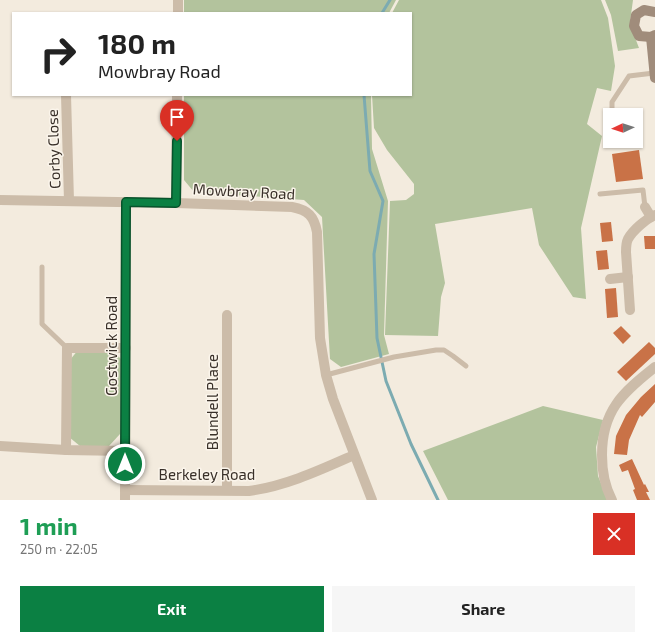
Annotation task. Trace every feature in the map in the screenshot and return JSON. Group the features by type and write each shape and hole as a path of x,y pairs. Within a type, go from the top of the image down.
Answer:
{"street":[{"path":"178,0 178,12"},
{"path":"655,12 644,5 636,15 634,26 639,36 653,36 655,78"},
{"name":"Corby Close","path":"66,96 69,201"},
{"path":"176,203 177,96"},
{"name":"Mowbray Road","path":"0,200 176,203 292,207 302,209 310,215 315,223 317,232 320,338 326,374 333,399 372,500"},
{"name":"Gostwick Road","path":"125,495 126,202"},
{"path":"630,310 626,252 629,238 653,216 645,207"},
{"path":"610,278 628,277"},
{"name":"Blundell Place","path":"227,315 227,490"},
{"path":"66,450 67,348 126,348"},
{"path":"612,500 604,480 602,463 602,447 605,425 619,400 633,384 655,368"},
{"path":"0,446 66,450 125,451"},
{"name":"Berkeley Road","path":"125,495 227,490 249,491 267,488 329,466 354,455"}],"lane":[{"path":"612,108 612,102 629,76 654,73"},
{"path":"600,194 643,190 645,207"},
{"path":"42,267 42,324 67,348"},
{"path":"326,374 371,364 394,357 436,350 444,350 466,366"}],"green space":[{"path":"184,0 396,0 390,12 184,12"},
{"path":"399,0 601,0 608,18 615,66 611,91 597,88 587,124 602,136 581,228 586,299 573,297 539,245 532,208 435,224 445,283 441,297 438,336 385,335 390,201 406,200 414,194 414,184 387,150 374,128 372,96 412,96 412,12 393,12"},
{"path":"605,0 633,0 630,22 639,48 618,51 611,15"},
{"path":"184,96 371,96 372,149 388,201 384,335 389,354 341,367 330,359 322,217 304,200 194,192 184,180"},
{"path":"78,350 112,350 121,359 120,434 109,446 80,446 69,437 70,360"},
{"path":"543,406 603,420 596,447 598,476 608,500 448,500 423,451"}],"building":[{"path":"639,150 643,179 616,182 612,154"},
{"path":"611,222 613,241 602,242 600,223"},
{"path":"644,236 655,236 655,249 645,249"},
{"path":"607,250 609,269 598,270 596,251"},
{"path":"616,288 618,317 607,318 605,289"},
{"path":"621,326 631,336 623,344 613,333"},
{"path":"649,342 655,348 655,354 626,381 617,372"},
{"path":"655,384 655,402 642,417 640,415 629,440 627,455 614,454 616,436 626,415 641,397"},
{"path":"632,459 644,485 645,484 649,492 646,492 650,500 637,500 633,490 635,489 628,470 622,472 619,465"}],"waterway":[{"path":"383,12 390,0"},
{"path":"364,96 370,171 383,201 374,254 377,338 386,381 411,444 438,500"}],"route":[{"path":"125,464 126,202 176,203 177,141"}]}
